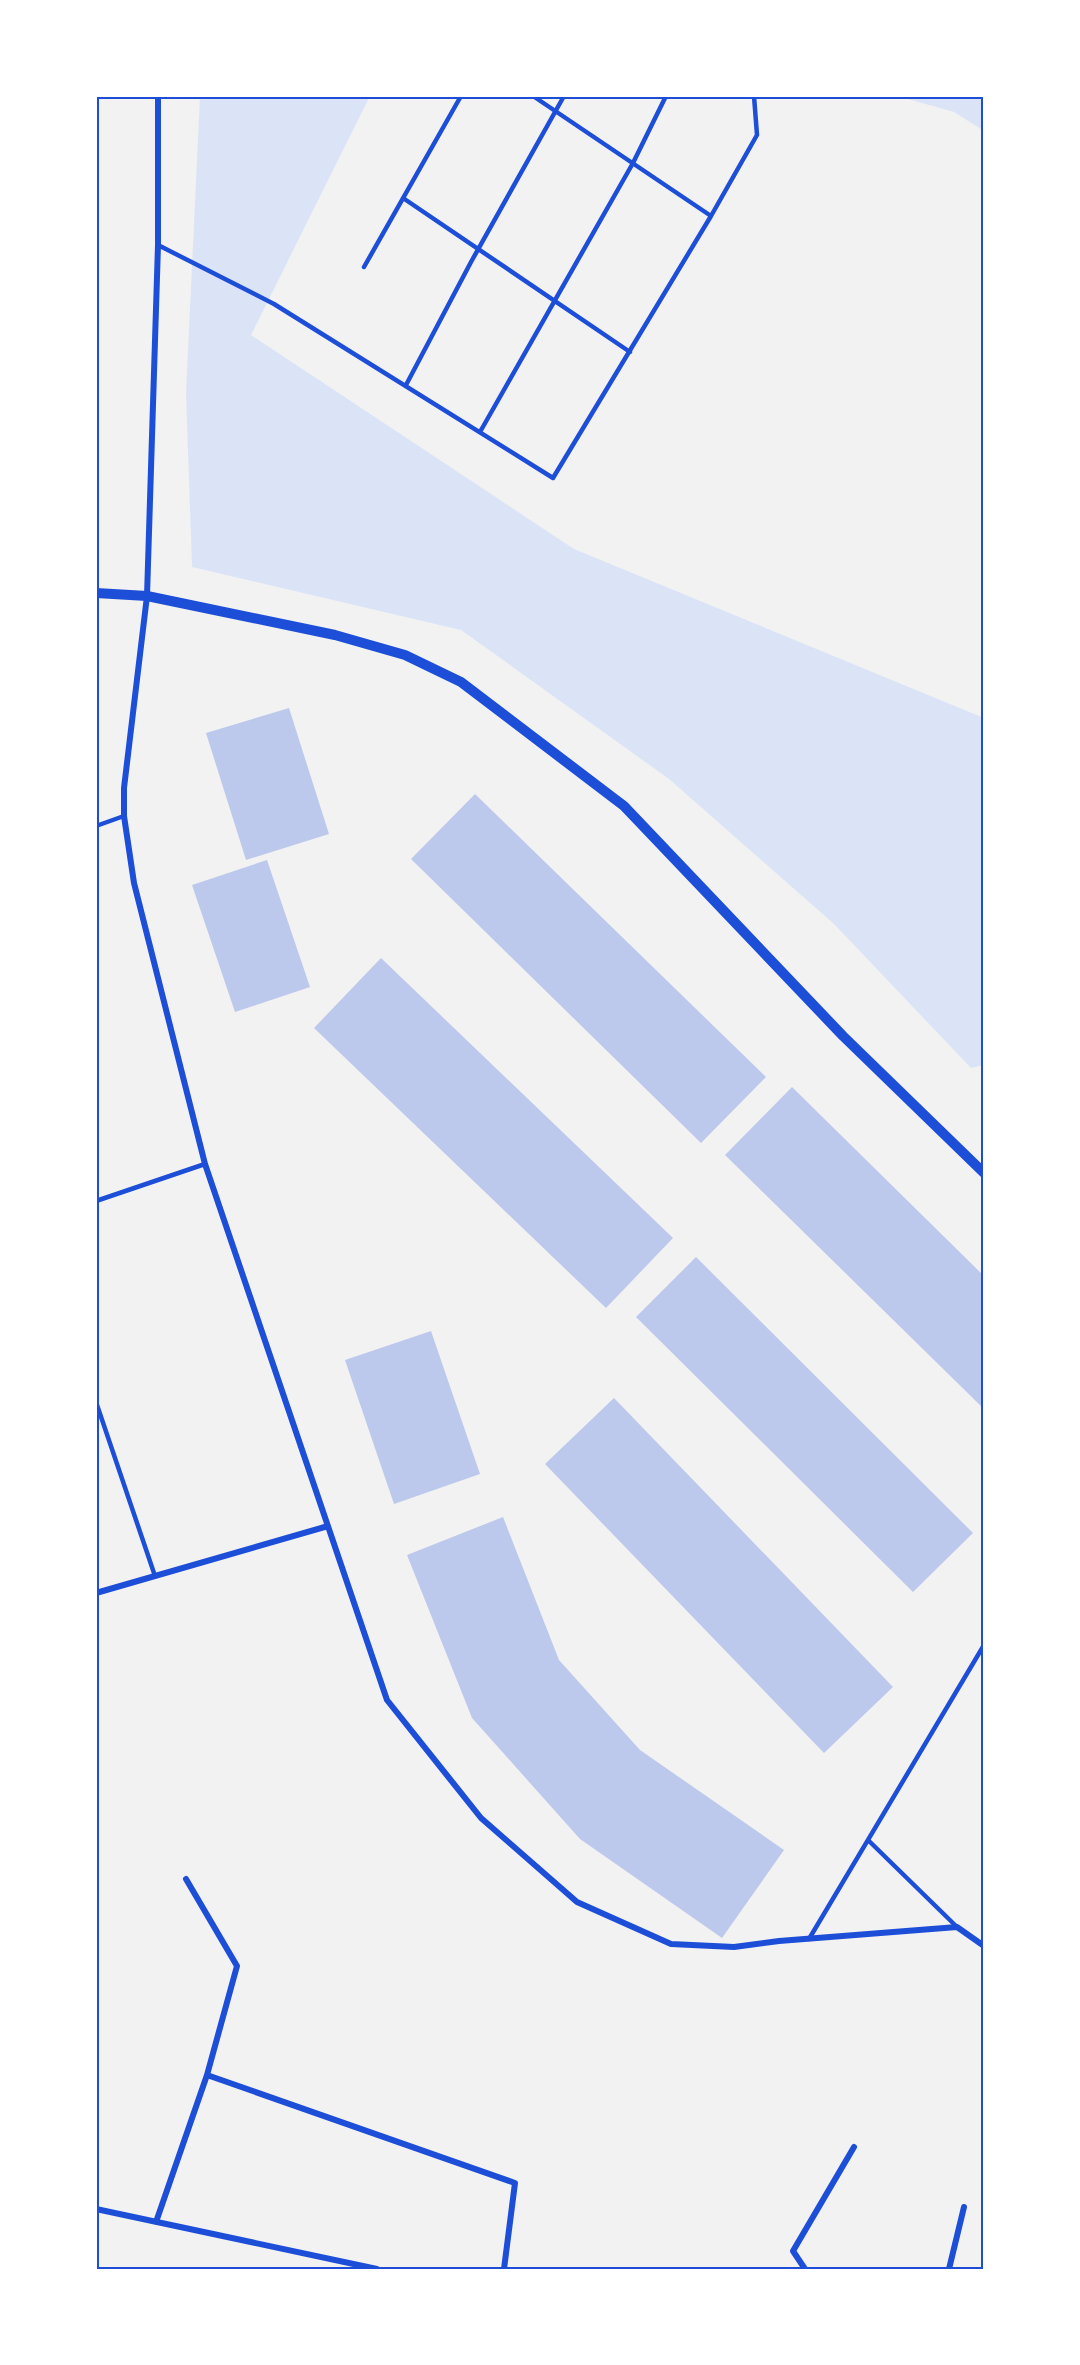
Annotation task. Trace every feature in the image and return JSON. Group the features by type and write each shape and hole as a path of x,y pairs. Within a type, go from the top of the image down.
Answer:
{"street":[{"path":"158,96 158,245 147,596 124,788 124,816 134,882 205,1164 387,1700 481,1818 577,1902 671,1944 734,1947 957,1928 984,1946"},
{"path":"96,593 147,596 335,635 405,656 461,681 624,807 843,1036 982,1167"},
{"path":"96,1593 328,1526"},
{"path":"156,2222 207,2075 237,1966 186,1879"},
{"path":"207,2075 515,2183 504,2269"},
{"path":"805,2269 793,2251 854,2147"},
{"path":"949,2269 964,2207"},
{"path":"96,2209 377,2269"}],"lane":[{"path":"364,267 461,96"},
{"path":"533,96 711,216"},
{"path":"406,385 478,249 564,96"},
{"path":"480,432 633,163 666,96"},
{"path":"158,245 274,303 554,478 757,135 754,96"},
{"path":"403,198 630,352"},
{"path":"96,826 124,816"},
{"path":"96,1202 205,1164"},
{"path":"96,1402 155,1576"},
{"path":"809,1939 984,1645"},
{"path":"868,1840 957,1928"}],"shaded area":[{"path":"200,96 370,96 251,335 574,549 984,718 984,1065 971,1068 834,924 669,779 461,630 192,567 186,393"},
{"path":"897,96 984,96 984,131 954,112"}],"building":[{"path":"289,708 329,834 246,860 206,733"},
{"path":"475,794 766,1077 701,1143 411,859"},
{"path":"267,860 310,987 235,1012 192,885"},
{"path":"381,958 673,1238 606,1308 314,1028"},
{"path":"792,1087 984,1276 984,1409 725,1155"},
{"path":"696,1257 973,1533 913,1592 636,1317"},
{"path":"431,1331 480,1474 394,1504 345,1360"},
{"path":"614,1398 893,1687 824,1753 545,1464"},
{"path":"503,1517 559,1660 640,1750 784,1850 722,1938 580,1839 472,1718 407,1555"}]}
